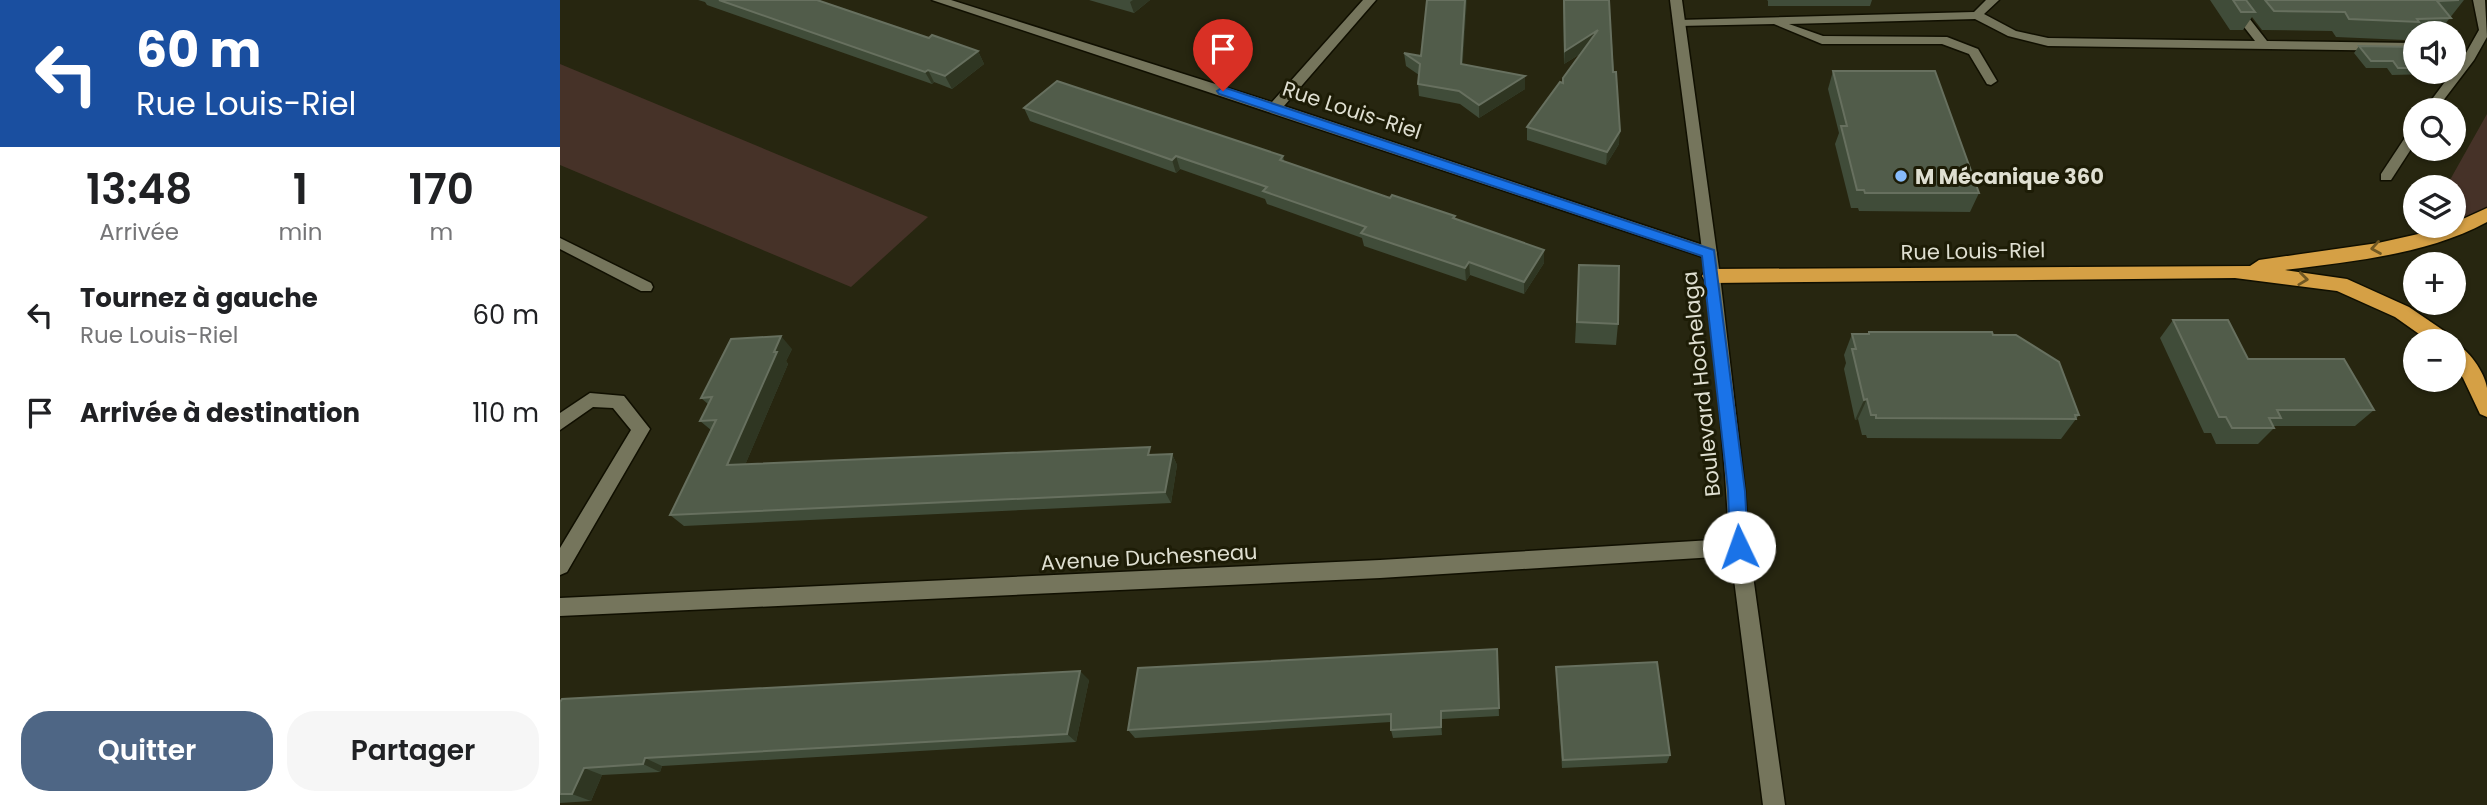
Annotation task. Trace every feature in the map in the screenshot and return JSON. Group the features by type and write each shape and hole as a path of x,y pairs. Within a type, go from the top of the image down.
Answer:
{"highway":[{"path":"2235,271 2416,242 2448,233 2487,214"},
{"path":"2235,271 2340,284 2402,312 2427,329"},
{"name":"Rue Louis-Riel","path":"1712,276 2235,271"},
{"path":"2466,368 2487,408"}],"street":[{"name":"Rue Louis-Riel","path":"938,0 1275,108 1709,253"},
{"path":"1275,108 1370,0"},
{"name":"Boulevard Hochelaga","path":"1676,0 1712,276 1736,491 1739,547 1774,805"},
{"path":"560,423 590,400 618,401 641,429 560,566"},
{"name":"Avenue Duchesneau","path":"560,607 1380,569 1739,547"}],"lane":[{"path":"1971,0 1977,15"},
{"path":"1977,15 1993,0"},
{"path":"2229,0 2264,45"},
{"path":"2439,98 2470,57 2485,30 2479,0"},
{"path":"1679,23 1977,15 2012,34 2048,42 2403,47"},
{"path":"1771,21 1822,40 1943,40 1974,52 1991,81"},
{"path":"2466,56 2470,57"},
{"path":"2386,177 2403,151"},
{"path":"560,243 646,287"}],"shaded area":[{"path":"560,64 928,217 851,287 560,165"},
{"path":"2487,114 2487,214 2466,222 2466,175 2453,175 2461,161 2466,161 2466,151"}],"building":[{"path":"719,0 817,0 929,38 932,35 978,51 945,76 928,70 925,72"},
{"path":"1427,0 1465,0 1461,64 1525,76 1479,105 1459,91 1418,84 1420,64 1404,53 1421,56"},
{"path":"1564,0 1609,0 1620,131 1607,152 1527,127 1560,82 1563,83 1563,78 1598,30 1565,51"},
{"path":"2233,0 2246,0 2255,12 2241,12"},
{"path":"2265,0 2459,0 2437,1 2451,18 2417,19 2418,21 2349,19 2345,12 2274,11"},
{"path":"2359,46 2403,47 2403,68 2398,68 2393,61 2371,61"},
{"name":"M Mécanique 360","path":"1833,71 1935,71 1979,193 1865,193 1864,190 1857,190 1841,126 1847,126"},
{"path":"1057,81 1283,156 1280,160 1390,198 1392,195 1455,216 1453,218 1544,250 1524,282 1469,262 1465,268 1361,233 1366,227 1263,191 1267,187 1176,156 1172,160 1024,108"},
{"path":"1579,265 1619,266 1618,324 1577,322"},
{"path":"2173,320 2228,320 2248,359 2344,359 2374,410 2277,410 2281,418 2269,418 2274,428 2232,428 2226,417 2219,417"},
{"path":"1992,332 1993,335 2016,335 2059,362 2079,415 2075,415 2076,419 1876,418 1876,415 1871,415 1867,399 1864,400 1852,349 1856,349 1852,334"},
{"path":"781,336 774,352 777,352 727,465 1150,447 1148,455 1172,454 1165,492 670,515 716,420 700,421 712,397 701,398 731,339"},
{"path":"1497,649 1499,708 1441,711 1441,727 1391,730 1391,714 1128,730 1138,668"},
{"path":"1657,662 1670,755 1563,760 1556,667"},
{"path":"1080,671 1067,734 645,758 643,764 584,768 572,794 560,794 562,699"}],"place":[{"name":"M Mécanique 360","path":"1901,176"}],"route":[{"path":"1223,91 1709,253 1736,491 1739,547"}]}
